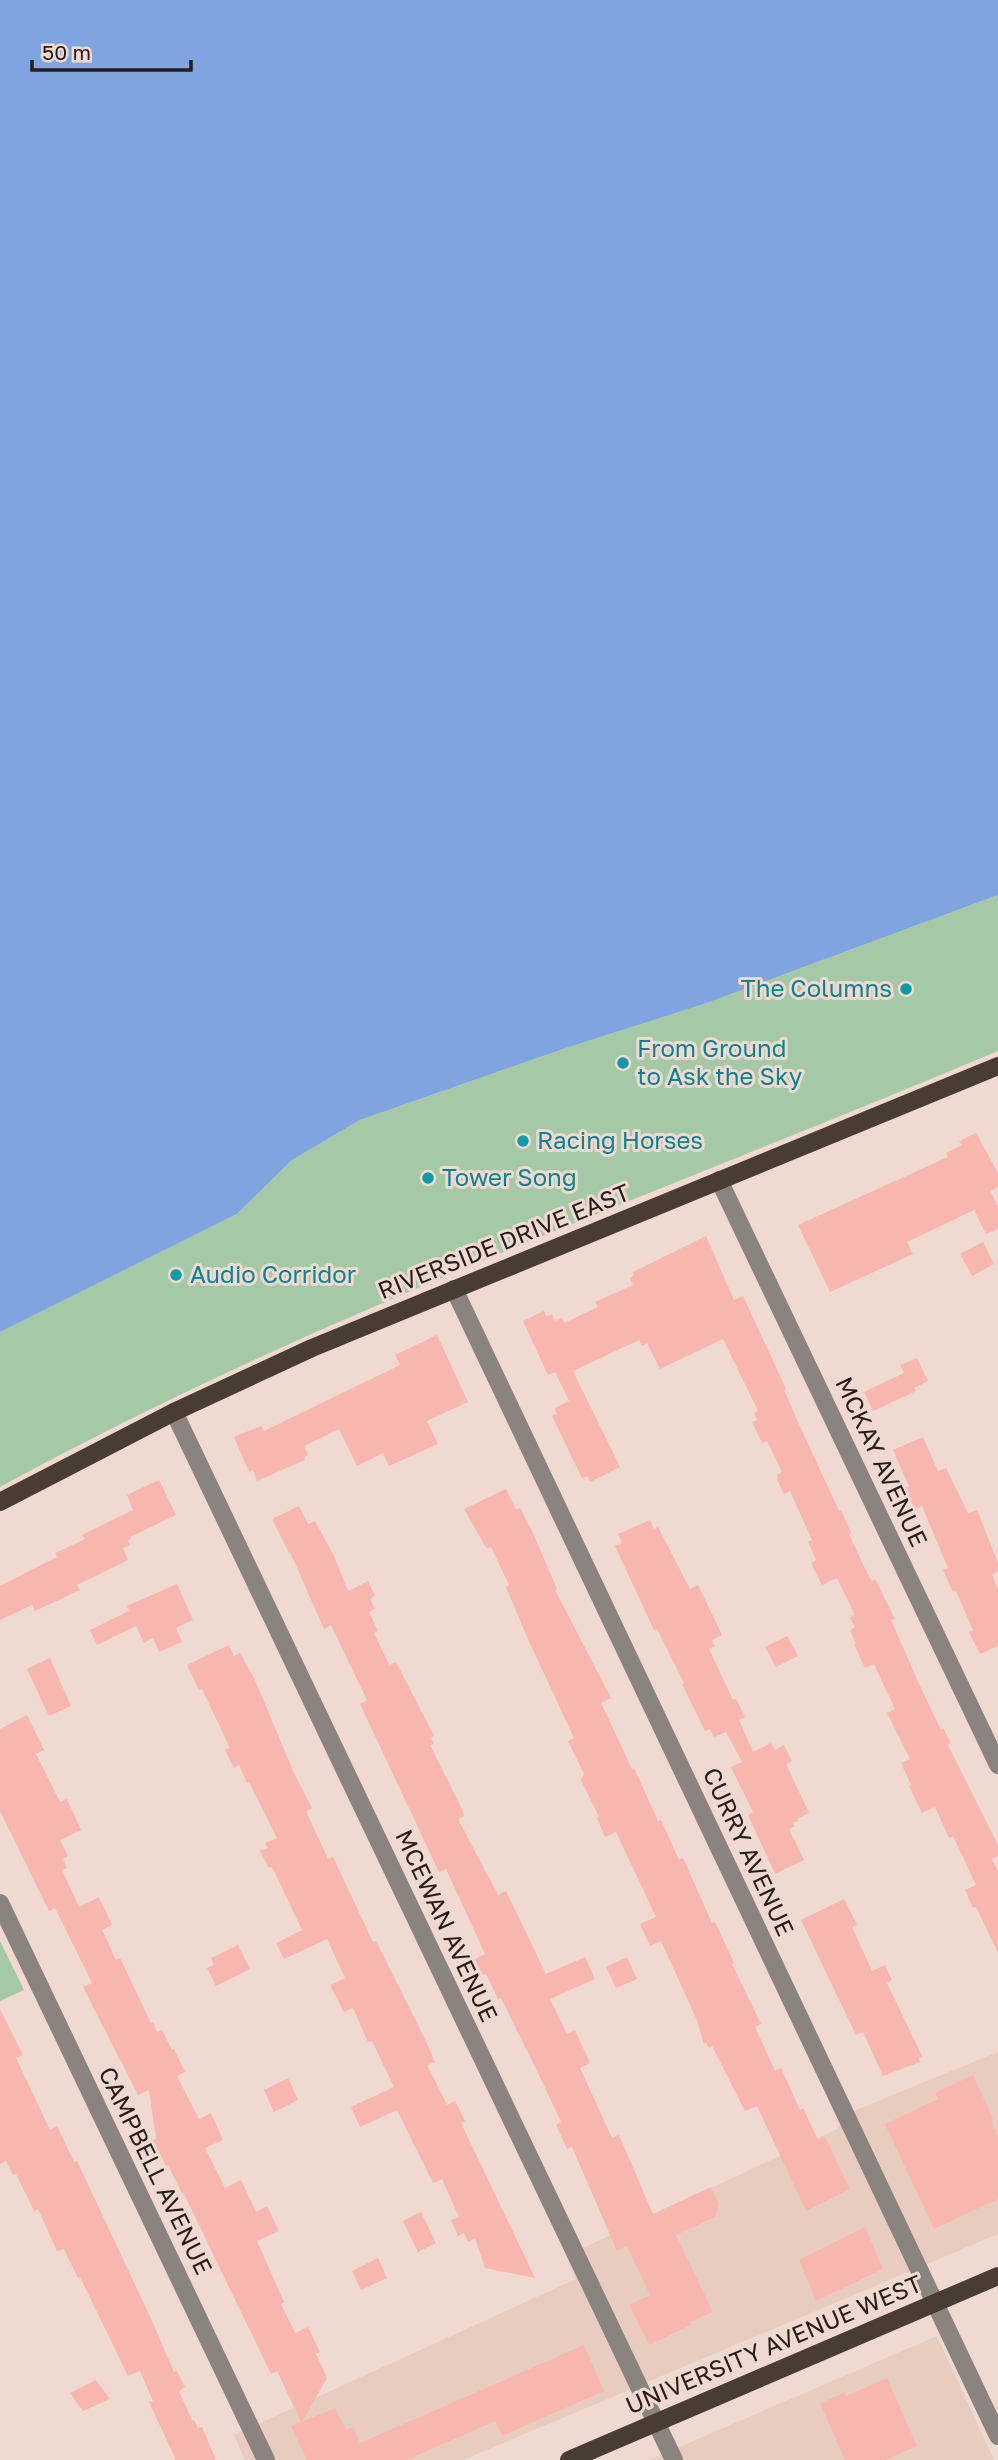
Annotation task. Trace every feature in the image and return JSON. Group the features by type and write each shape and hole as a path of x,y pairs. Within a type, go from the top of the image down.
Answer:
{"main road":[{"name":"RIVERSIDE DRIVE EAST","path":"0,1502 174,1412 312,1348 998,1066"},
{"name":"UNIVERSITY AVENUE WEST","path":"569,2460 998,2276"}],"street":[{"name":"MCKAY AVENUE","path":"719,1180 998,1765"},
{"name":"CURRY AVENUE","path":"454,1289 998,2436"},
{"name":"MCEWAN AVENUE","path":"174,1412 674,2460"},
{"name":"CAMPBELL AVENUE","path":"0,1903 265,2460"}],"shaded area":[{"path":"998,2052 998,2234 463,2460 245,2460 234,2435 576,2279 566,2256 837,2129 856,2110"},
{"path":"937,2336 994,2460 649,2460"}],"green space":[{"path":"998,895 998,1051 368,1309 121,1424 0,1487 0,1332 237,1214 292,1160 360,1120 566,1048 704,1004"},
{"path":"0,1941 24,1990 0,2001"}],"water":[{"path":"0,0 998,0 998,895 704,1004 566,1048 360,1120 292,1160 237,1214 0,1332"}],"building":[{"path":"976,1133 998,1173 998,1187 990,1191 998,1206 998,1229 986,1234 974,1210 907,1242 913,1254 830,1292 798,1225 948,1157 946,1153 962,1145 959,1141"},
{"path":"706,1236 734,1300 743,1296 867,1573 872,1581 875,1579 895,1619 891,1620 920,1686 941,1730 943,1728 951,1743 948,1745 998,1845 998,1856 992,1859 998,1871 998,1953 965,1890 976,1885 953,1836 949,1838 935,1807 922,1813 909,1786 911,1785 901,1763 910,1759 887,1713 895,1709 874,1664 865,1668 854,1644 850,1630 855,1627 850,1617 855,1615 837,1578 822,1585 811,1563 816,1560 808,1542 812,1540 790,1491 784,1494 777,1479 777,1475 782,1472 767,1441 762,1443 752,1422 757,1420 754,1413 758,1411 723,1339 660,1369 647,1343 642,1346 639,1340 573,1371 620,1467 590,1482 587,1476 582,1478 552,1416 557,1414 555,1408 569,1401 555,1372 548,1375 523,1321 544,1311 546,1316 552,1314 555,1321 562,1318 564,1323 598,1307 595,1302 633,1285 630,1278 634,1275 633,1272"},
{"path":"983,1242 994,1264 972,1276 960,1254"},
{"path":"437,1335 468,1402 427,1421 438,1444 389,1466 383,1453 357,1466 339,1429 304,1446 308,1455 304,1457 305,1460 257,1481 253,1470 249,1472 234,1437 261,1426 264,1431 400,1365 395,1355"},
{"path":"917,1358 928,1381 914,1388 916,1391 873,1411 864,1392 904,1373 900,1365"},
{"path":"923,1437 938,1471 946,1468 968,1513 977,1510 998,1563 998,1571 992,1574 998,1589 998,1646 980,1654 969,1632 973,1630 956,1591 953,1592 943,1570 948,1568 922,1506 915,1509 904,1488 909,1486 893,1450"},
{"path":"159,1480 176,1515 130,1537 130,1545 123,1548 128,1560 77,1585 80,1590 35,1611 32,1605 0,1620 0,1586 57,1557 55,1553 85,1539 82,1535 133,1510 127,1495"},
{"path":"506,1489 516,1510 520,1508 533,1533 557,1589 555,1590 611,1698 601,1703 632,1769 634,1768 658,1821 661,1820 679,1860 683,1858 712,1923 715,1922 734,1963 732,1964 761,2024 755,2027 775,2071 781,2068 800,2110 803,2108 818,2140 825,2137 850,2189 806,2211 757,2106 745,2111 712,2046 709,2048 706,2042 704,2044 696,2018 661,1941 650,1946 640,1924 656,1917 616,1832 605,1837 597,1818 599,1817 581,1780 584,1774 568,1741 574,1738 527,1637 506,1587 509,1585 491,1547 487,1549 464,1509"},
{"path":"299,1506 308,1524 315,1521 333,1554 348,1591 368,1581 375,1596 370,1599 375,1609 369,1612 378,1631 374,1633 389,1665 396,1662 434,1736 431,1738 434,1744 430,1745 462,1809 464,1816 458,1819 498,1895 506,1891 546,1974 585,1957 595,1979 550,1999 567,2034 575,2030 590,2063 580,2068 612,2138 619,2135 653,2214 711,2187 719,2204 715,2217 676,2235 713,2312 649,2345 629,2305 650,2295 627,2246 617,2251 572,2147 567,2149 556,2125 561,2122 539,2075 501,1998 498,1999 475,1959 485,1954 446,1869 439,1872 360,1704 367,1700 331,1625 324,1629 290,1552 273,1521"},
{"path":"650,1520 654,1529 658,1527 690,1589 698,1585 722,1635 712,1640 715,1646 709,1649 733,1700 736,1699 745,1717 739,1720 753,1752 771,1743 775,1750 784,1745 792,1761 786,1764 809,1813 797,1819 798,1821 793,1823 795,1826 789,1829 804,1860 775,1874 748,1815 753,1812 731,1767 742,1762 726,1732 714,1737 710,1729 705,1731 682,1684 684,1683 657,1629 654,1630 615,1546 622,1543 618,1534"},
{"path":"177,1584 193,1620 176,1628 182,1642 159,1652 153,1638 144,1643 136,1626 97,1645 90,1630 129,1611 127,1606"},
{"path":"787,1636 798,1656 776,1667 765,1647"},
{"path":"229,1645 234,1656 240,1653 254,1678 294,1773 312,1808 306,1811 328,1859 333,1857 373,1942 376,1941 423,2035 435,2062 427,2065 447,2105 455,2101 465,2121 461,2123 535,2278 485,2268 475,2238 468,2242 464,2233 458,2236 451,2220 459,2217 442,2179 433,2183 397,2110 360,2127 351,2107 394,2087 372,2041 368,2042 353,2008 344,2012 330,1985 345,1978 327,1939 284,1959 276,1943 302,1930 272,1867 269,1868 260,1851 268,1848 265,1843 277,1838 239,1765 234,1768 225,1750 230,1748 202,1689 199,1690 187,1665"},
{"path":"50,1658 71,1706 49,1716 27,1669"},
{"path":"27,1715 44,1750 36,1754 60,1802 67,1799 81,1830 60,1840 68,1856 63,1859 67,1868 62,1870 79,1907 99,1897 112,1925 102,1930 116,1960 120,1958 151,2023 153,2022 157,2032 162,2030 172,2050 174,2049 185,2072 177,2076 199,2119 211,2113 223,2140 205,2148 225,2188 241,2180 256,2212 267,2206 279,2231 257,2241 295,2333 308,2327 320,2352 316,2354 327,2378 302,2422 335,2408 346,2430 353,2427 360,2443 584,2345 604,2391 502,2436 495,2421 407,2460 307,2460 291,2426 301,2422 277,2371 271,2374 183,2192 153,2140 156,2139 149,2090 138,2095 83,1987 92,1983 55,1908 49,1911 0,1811 0,1729"},
{"path":"844,1899 857,1925 852,1927 872,1971 885,1965 892,1980 887,1983 922,2056 918,2058 920,2062 883,2076 863,2032 856,2035 801,1920"},
{"path":"238,1945 250,1969 216,1986 207,1968 214,1965 211,1958"},
{"path":"627,1957 637,1979 616,1988 606,1967"},
{"path":"0,2009 23,2055 16,2058 50,2130 57,2126 74,2162 77,2161 174,2372 177,2371 185,2387 179,2391 192,2420 198,2428 202,2427 216,2460 176,2460 149,2402 153,2401 140,2371 128,2376 64,2249 57,2251 38,2209 34,2211 16,2174 13,2175 6,2161 0,2164"},
{"path":"973,2075 994,2120 991,2122 998,2136 998,2199 934,2229 885,2124 938,2099 935,2093"},
{"path":"288,2078 298,2100 274,2112 264,2090"},
{"path":"421,2212 436,2243 418,2252 403,2221"},
{"path":"865,2227 883,2269 816,2301 799,2260"},
{"path":"378,2258 387,2278 361,2290 352,2271"},
{"path":"887,2378 917,2446 886,2460 845,2460 820,2403 844,2393 846,2396"},
{"path":"96,2380 110,2399 83,2411 70,2393"}],"place":[{"name":"The Columns","path":"906,989"},
{"name":"From Ground to Ask the Sky","path":"623,1063"},
{"name":"Racing Horses","path":"523,1141"},
{"name":"Tower Song","path":"428,1178"},
{"name":"Audio Corridor","path":"176,1275"}]}
